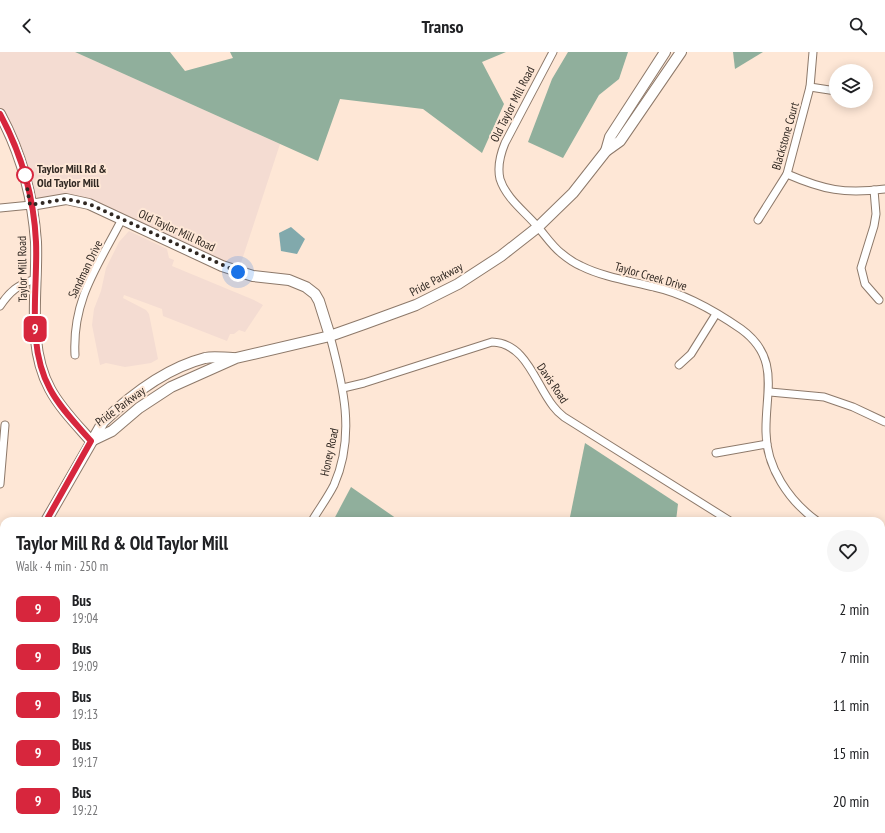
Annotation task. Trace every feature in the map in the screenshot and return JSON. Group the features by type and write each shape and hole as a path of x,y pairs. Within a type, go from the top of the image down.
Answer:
{"main road":[{"name":"Pride Parkway","path":"606,151 610,137 665,52"},
{"name":"Pride Parkway","path":"91,441 112,431 139,408 171,387 236,358 330,336 392,315 436,295 476,273 501,256 538,227 573,193 606,151 620,142 681,52"},
{"name":"Taylor Mill Road","path":"0,114 21,162 29,193 36,242 35,332 42,369 49,389 91,441"},
{"name":"Old Taylor Mill Road","path":"30,205 54,200 78,200 102,209 238,272 267,278 289,280 306,287 315,294 319,300 330,336"},
{"name":"Pride Parkway","path":"91,441 103,422 116,409 145,386 182,366 207,358 236,358"},
{"path":"48,517 91,441"}],"street":[{"name":"Old Taylor Mill Road","path":"538,227 505,190 498,166 505,143 553,52"},
{"name":"Blackstone Court","path":"758,220 787,174 810,87 813,52"},
{"path":"810,87 829,90"},
{"path":"787,174 814,186 847,192 885,189"},
{"path":"874,190 876,214 874,226 861,268 862,279 879,300"},
{"path":"0,208 30,205"},
{"name":"Sandman Drive","path":"74,355 76,320 84,292 122,219"},
{"name":"Taylor Creek Drive","path":"538,227 560,253 581,266 671,291 700,304 742,330 755,342 762,353 767,366 770,392 766,432 770,457 790,496 802,510 812,517"},
{"path":"0,306 10,291 35,279"},
{"path":"679,365 691,354 716,314"},
{"name":"Honey Road","path":"314,517 334,485 339,470 346,430 343,388 330,336"},
{"name":"Davis Road","path":"343,388 364,384 492,342 502,343 516,350 553,407 564,417 724,517"},
{"path":"770,392 832,399 885,422"},
{"path":"0,484 5,425"},
{"path":"716,453 767,444"}],"shaded area":[{"path":"0,52 75,52 280,144 238,272 89,203 31,205 0,114"},
{"path":"129,231 167,249 169,258 174,260 172,266 263,305 245,332 239,330 234,334 230,334 227,341 163,316 162,309 124,295 123,298 146,310 149,314 158,359 151,363 125,367 106,363 100,365 92,325 94,309 101,291 106,268 119,242"}],"green space":[{"path":"75,52 170,52 185,71 233,58 230,52 506,52 482,62 504,104 482,153 423,109 340,99 318,161"},
{"path":"568,52 628,52 619,79 599,95 563,158 528,142 552,79"},
{"path":"733,52 763,52 735,69"},
{"path":"585,443 678,504 676,517 570,517"},
{"path":"351,487 394,517 335,517"}],"water":[{"path":"291,227 305,239 297,254 281,251 279,233"}],"bus line":[{"name":"9","path":"0,114 14,143 21,162 29,193 36,242 35,332 42,369 49,389 91,441 48,517"}],"place":[{"name":"Taylor Mill Rd & Old Taylor Mill","path":"25,175"}],"route":[{"path":"25,175 30,205 54,200 78,200 102,209 222,266 238,272"}]}
